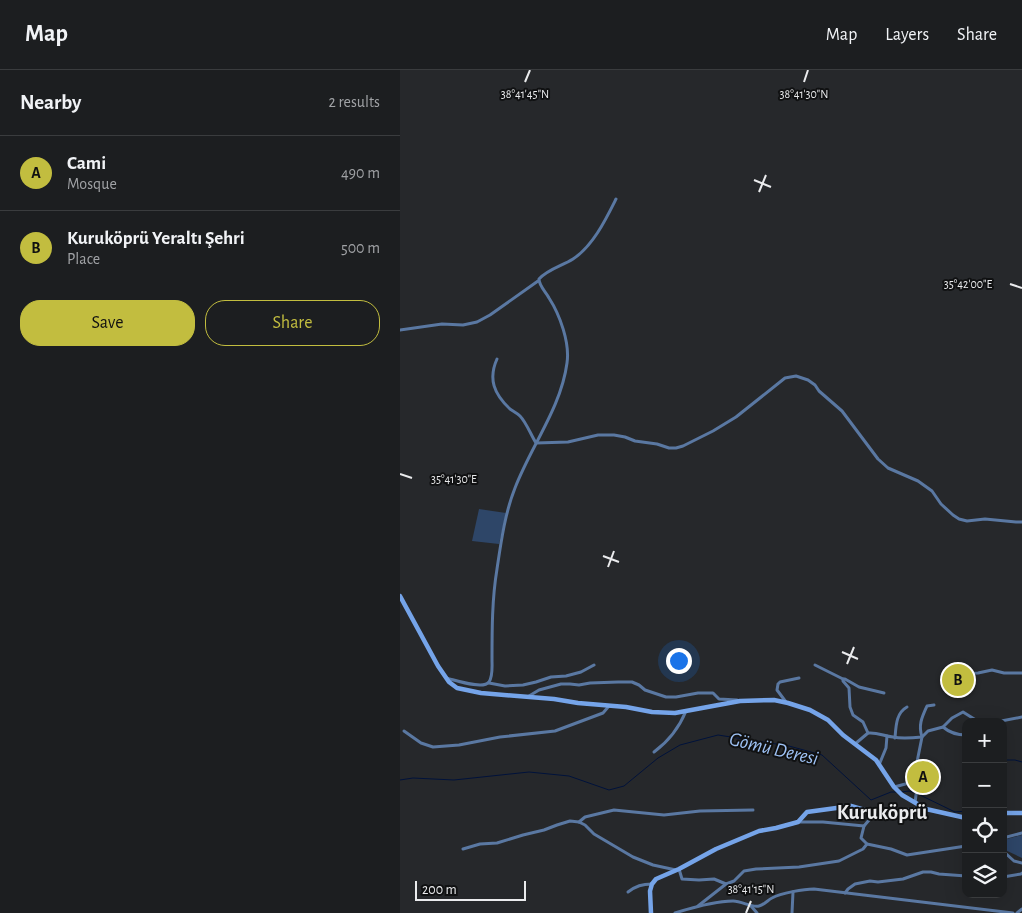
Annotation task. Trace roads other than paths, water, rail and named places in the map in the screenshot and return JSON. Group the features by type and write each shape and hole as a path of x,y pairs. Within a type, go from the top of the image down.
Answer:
{"street":[{"path":"400,330 442,324 463,325 478,322 490,315 539,280 547,272 573,259 585,249 607,219 616,199"},
{"path":"488,683 491,680 492,671 493,603 496,572 507,514 514,488 555,404 567,362 564,332 550,299 539,280"},
{"path":"497,359 492,377 494,386 510,408 520,416 536,443"},
{"path":"536,443 568,442 598,435 614,435 635,441 676,448 713,431 736,417 785,378 796,376 808,380 815,385 842,411 878,459 888,468 918,481 932,491 941,504 959,519 967,521 985,519 1022,522"},
{"path":"400,596 438,666 449,682 457,688 626,707 652,712 675,713 740,701 774,700 786,702 810,710 828,720 843,735 876,760 894,787 902,795 915,800 926,809"},
{"path":"446,678 468,684 523,685 551,677 581,672 594,664"},
{"path":"815,665 843,680 849,688 850,707 854,715 863,722 868,733"},
{"path":"963,674 992,670 1004,673 1022,673"},
{"path":"786,702 777,690 778,684 799,678"},
{"path":"843,680 845,678 859,687 884,693"},
{"path":"528,696 539,690 561,684 579,685 632,682 645,690 666,697 713,693 719,698 740,701"},
{"path":"922,737 919,730 920,723 927,706 934,705"},
{"path":"404,731 421,743 433,747 459,745 500,737 556,732 603,713 609,706"},
{"path":"895,738 896,722 901,710 907,707"},
{"path":"654,752 666,744 682,722 686,711"},
{"path":"915,800 917,787 913,782 922,737 928,731 943,727 952,718 963,712 973,718"},
{"path":"1007,720 1022,717"},
{"path":"943,727 949,732 962,735"},
{"path":"855,744 868,733 874,732 895,738 922,737"},
{"path":"879,765 886,748 887,736"},
{"path":"894,787 913,782"},
{"path":"798,822 807,812 851,806 875,813 894,815 902,811 926,809 962,817"},
{"path":"578,822 585,817 614,810 664,815 700,811 753,810"},
{"path":"875,813 864,826 861,838 867,844 891,849 907,855 962,847"},
{"path":"1007,813 1022,813"},
{"path":"463,849 480,844 497,843 557,825 578,822 633,858 653,865 678,869"},
{"path":"651,913 650,891 656,879 716,849 759,831 798,822 823,822 864,826"},
{"path":"1007,837 1022,833"},
{"path":"698,907 726,884 734,881 744,871 799,867 839,861 863,849 867,844"},
{"path":"1005,853 1014,861 1022,863"},
{"path":"678,869 682,879 714,879 726,884"},
{"path":"845,892 855,884 903,879 923,872 962,876"},
{"path":"1007,876 1022,873"},
{"path":"628,892 643,884 652,884"},
{"path":"751,906 759,906 773,897 804,889 814,889 1013,913"},
{"path":"792,913 793,892"},
{"path":"675,913 732,901 743,902 751,906 757,913"},
{"path":"1017,913 1022,909"}],"waterway":[{"name":"Gömü Deresi","path":"400,780 413,778 454,780 529,772 569,776 609,790 624,786 658,758 680,745 718,735 789,746 822,755 871,800 891,792 897,792"},
{"name":"Gömü Deresi","path":"1007,760 1022,762"},
{"name":"Gömü Deresi","path":"901,792 909,791 915,793"},
{"name":"Gömü Deresi","path":"918,794 955,812 962,811"}],"place":[{"name":"Kuruköprü Yeraltı Şehri","path":"958,680"},
{"name":"Cami","path":"923,777"}],"district":[{"name":"Kuruköprü","path":"882,812"}]}
